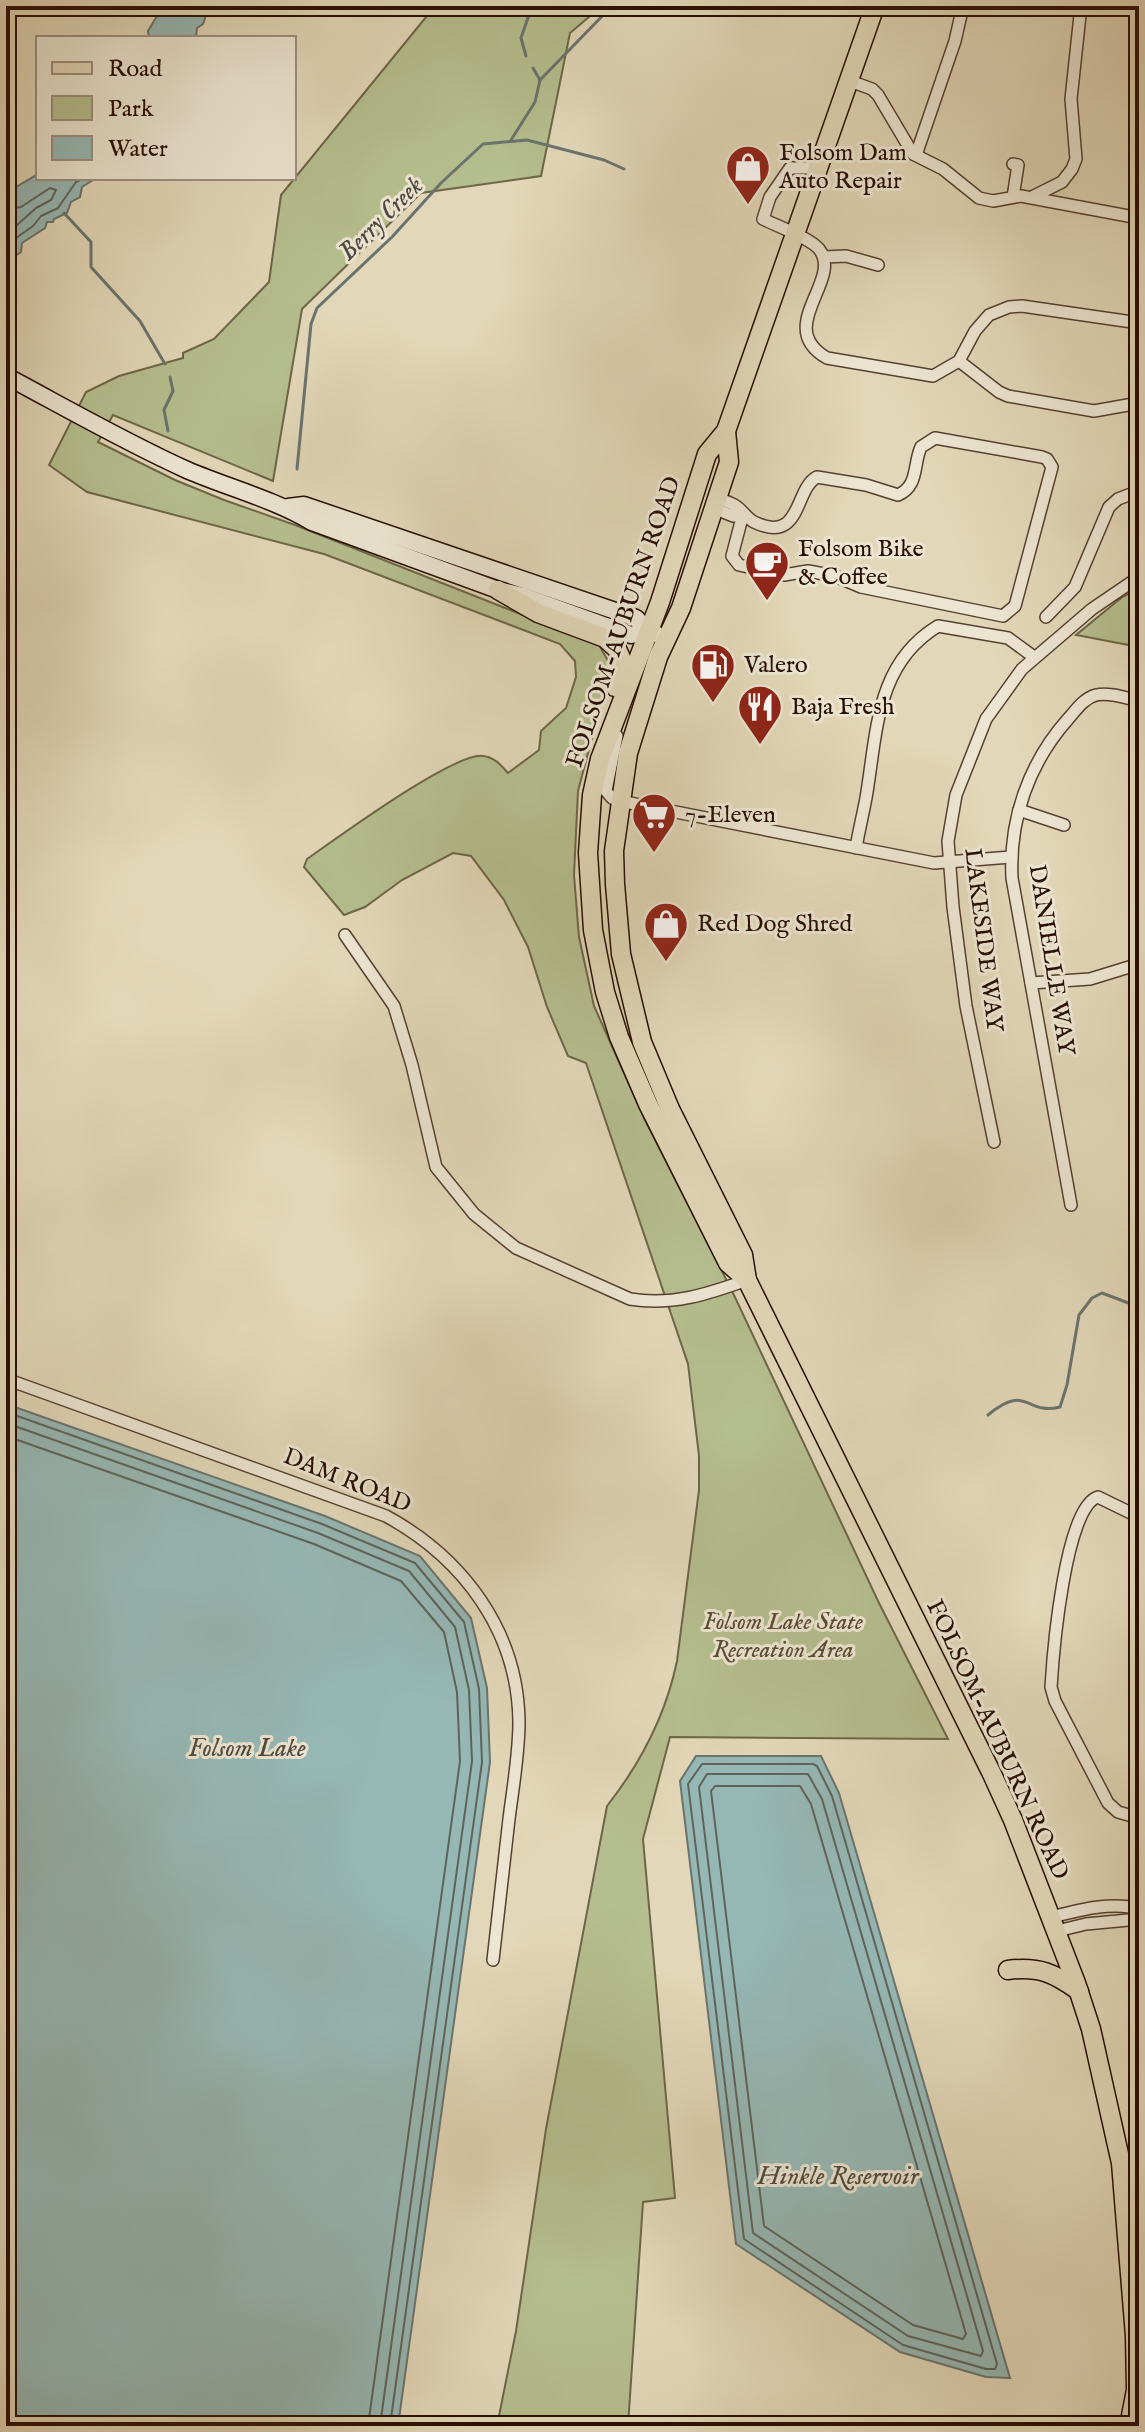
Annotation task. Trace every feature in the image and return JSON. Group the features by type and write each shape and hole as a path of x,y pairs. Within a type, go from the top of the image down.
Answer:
{"main road":[{"name":"FOLSOM-AUBURN ROAD","path":"747,1280 728,1263 662,1132 619,1037 605,992 593,930 588,853 592,795 608,736 660,602 707,454 726,431 875,6"},
{"path":"6,376 190,471 286,507 312,522 631,635 647,631"},
{"name":"FOLSOM-AUBURN ROAD","path":"726,431 729,462 681,608 666,638 628,753 614,851 615,895 628,990 652,1067 743,1255 747,1280 992,1774 1079,1991 1091,2029 1121,2163 1138,2394 1129,2426"},
{"path":"286,507 304,505 463,558 636,618 647,631 666,638"},
{"path":"498,590 538,613 605,638 617,649 621,665 605,716 608,736"},
{"path":"1008,1970 1028,1967 1044,1970 1079,1991"}],"street":[{"path":"916,155 955,41 963,6"},
{"path":"1032,198 1062,182 1076,159 1071,99 1081,6"},
{"path":"847,80 872,89 916,155 943,169 979,198 993,201 1013,197 1032,198 1139,218"},
{"path":"1013,164 1018,165 1013,197"},
{"path":"817,168 790,168 770,197 763,219 816,246 824,257 823,271 806,329 808,339 820,354 833,360 924,376 940,373 959,361 980,323 989,315 1009,307 1022,306 1139,323"},
{"path":"824,257 846,256 878,265"},
{"path":"959,361 1008,396 1094,411 1139,403"},
{"path":"714,503 733,516 743,514 759,523 776,526 797,513 806,486 817,477 866,485 890,494 903,493 913,481 918,452 927,441 935,438 1042,457 1052,467 1015,606 1003,616 861,587 835,576 808,571 791,575 739,565 732,556 743,514"},
{"path":"1046,617 1075,587 1109,507 1118,499 1139,491"},
{"name":"LAKESIDE WAY","path":"994,1142 966,1006 948,861 950,821 956,795 976,741 997,701 1034,657 1092,609 1139,577"},
{"path":"856,848 875,726 888,684 918,638 938,626 1008,638 1034,657"},
{"name":"DANIELLE WAY","path":"1071,1205 1012,878 1011,857 1026,785 1043,751 1084,701 1102,694 1139,701"},
{"path":"619,705 620,726 606,787 608,794 620,801 934,863 1011,857"},
{"path":"1019,810 1064,825"},
{"path":"345,935 394,1006 412,1065 436,1167 474,1214 516,1248 630,1299 649,1302 699,1297 747,1280"},
{"path":"1031,983 1090,979 1139,964"},
{"path":"1139,1190 1139,1212"},
{"name":"DAM ROAD","path":"6,1379 386,1516 433,1545 466,1578 487,1609 503,1642 514,1677 518,1705 518,1751 493,1960"},
{"path":"1139,1517 1098,1497 1091,1499 1083,1511 1071,1543 1064,1576 1051,1687 1055,1701 1108,1803 1118,1812 1139,1818"},
{"path":"1054,1924 1082,1909 1130,1906 1139,1909"},
{"path":"1054,1924 1139,1919"}],"green space":[{"name":"Folsom Lake State Recreation Area","path":"435,6 602,6 570,33 541,176 421,193 302,309 273,481 113,415 98,442 224,500 599,645 611,666 578,791 574,875 579,937 594,1006 645,1120 733,1293 879,1603 948,1739 670,1737 643,1839 675,2198 643,2202 628,2426 497,2426 516,2331 546,2129 607,1806 650,1738 666,1700 677,1661 699,1490 699,1456 688,1364 586,1063 568,1056 547,1007 528,947 504,900 471,856 453,853 402,880 365,907 344,915 304,867 307,859 395,798 447,768 468,758 483,756 500,764 508,773 539,750 541,731 566,708 576,677 575,661 560,644 324,554 87,492 49,465 86,392 119,376 183,358 183,353 214,339 269,282 281,195"},
{"path":"1139,588 1139,647 1076,635 1121,598"}],"water":[{"path":"163,6 209,6 210,10 203,24 197,28 196,36 149,36 148,31"},
{"path":"36,175 36,180 93,180 82,187 80,197 71,202 67,213 53,222 47,222 45,228 22,243 21,252 6,266 6,193"},
{"name":"Folsom Lake","path":"6,1404 325,1516 420,1556 471,1618 487,1688 490,1762 398,2426 6,2426"},
{"name":"Hinkle Reservoir","path":"696,1756 821,1756 839,1793 1010,2378 986,2377 900,2352 736,2244 680,1781"}],"waterway":[{"path":"526,56 521,38 532,6"},
{"name":"Berry Creek","path":"540,80 612,6"},
{"path":"511,140 535,102 540,80 533,68"},
{"name":"Berry Creek","path":"297,469 311,324 317,308 483,144 527,140 604,160 624,169"},
{"path":"64,213 91,242 91,267 140,321 165,364"},
{"path":"168,431 164,410 173,391 170,377"},
{"path":"988,1415 1011,1401 1019,1400 1049,1409 1060,1407 1067,1385 1079,1315 1092,1298 1102,1293 1139,1307"}],"place":[{"name":"Folsom Dam Auto Repair","path":"748,206"},
{"name":"Folsom Bike & Coffee","path":"767,602"},
{"name":"Valero","path":"713,704"},
{"name":"Baja Fresh","path":"760,746"},
{"name":"7-Eleven","path":"654,854"},
{"name":"Red Dog Shred","path":"666,963"}]}
